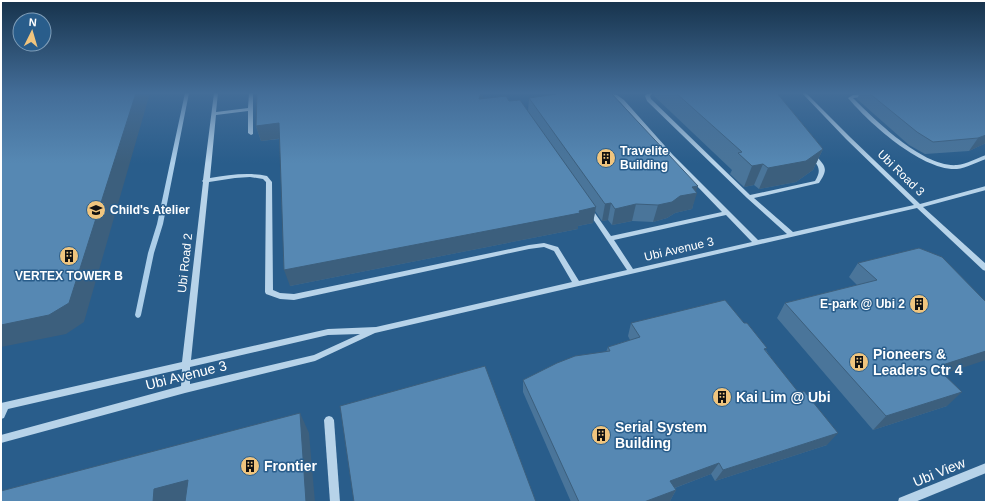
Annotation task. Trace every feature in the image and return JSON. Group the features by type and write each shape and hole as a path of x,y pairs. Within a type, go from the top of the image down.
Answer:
{"street":[{"name":"Ubi Road 2","path":"185,389 186,364 213,116"},
{"path":"251,116 251,133"},
{"path":"636,116 671,156 756,243"},
{"path":"666,116 749,197 791,234"},
{"name":"Ubi Road 3","path":"827,116 919,206 986,268"},
{"path":"870,116 918,156 931,162 956,167 986,157"},
{"path":"749,197 817,182 822,174 822,167 808,148"},
{"path":"205,182 238,176 256,175 265,177 269,182 269,292 280,296 294,297 544,245 556,249 577,284"},
{"name":"Ubi Avenue 3","path":"2,410 186,364 328,332 376,330 919,206 986,188"},
{"path":"588,207 632,272"},
{"path":"609,239 727,213"},
{"name":"Ubi Avenue 3","path":"1,440 185,389 315,358 376,330"},
{"path":"328,420 335,502"},
{"name":"Ubi View","path":"903,502 986,468"}],"building":[{"path":"1,116 129,116 69,303 49,315 1,325"},
{"path":"256,116 532,116 596,207 579,211 580,213 284,270 279,123 256,126"},
{"name":"Travelite Building","path":"542,116 633,116 698,186 692,187 697,193 680,196 672,202 658,205 636,204 615,209 611,203 605,204"},
{"path":"702,116 796,116 823,149 806,161 768,168 763,164 752,166 738,153 742,152"},
{"path":"898,116 986,116 986,135 978,138 933,142 917,132"},
{"path":"919,248 942,257 986,302 986,351 936,367 962,392 886,416 785,303 877,280 858,263"},
{"path":"725,300 744,323 747,323 767,348 764,349 799,393 804,391 838,433 723,470 719,463 670,481 676,490 644,502 579,502 523,380 575,356 610,351 608,347 640,337 631,323"},
{"path":"485,366 536,502 354,502 340,406"},
{"path":"300,413 306,502 185,502 188,480 154,489 153,502 1,502 1,491"}],"waterway":[{"path":"138,315 151,253 160,224 182,116"}],"place":[{"name":"Travelite Building","path":"606,158"},
{"name":"Child's Atelier","path":"96,210"},
{"name":"VERTEX TOWER B","path":"69,256"},
{"name":"E-park @ Ubi 2","path":"919,304"},
{"name":"Pioneers & Leaders Ctr 4","path":"859,362"},
{"name":"Kai Lim @ Ubi","path":"722,397"},
{"name":"Serial System Building","path":"601,435"},
{"name":"Frontier","path":"250,466"}]}
